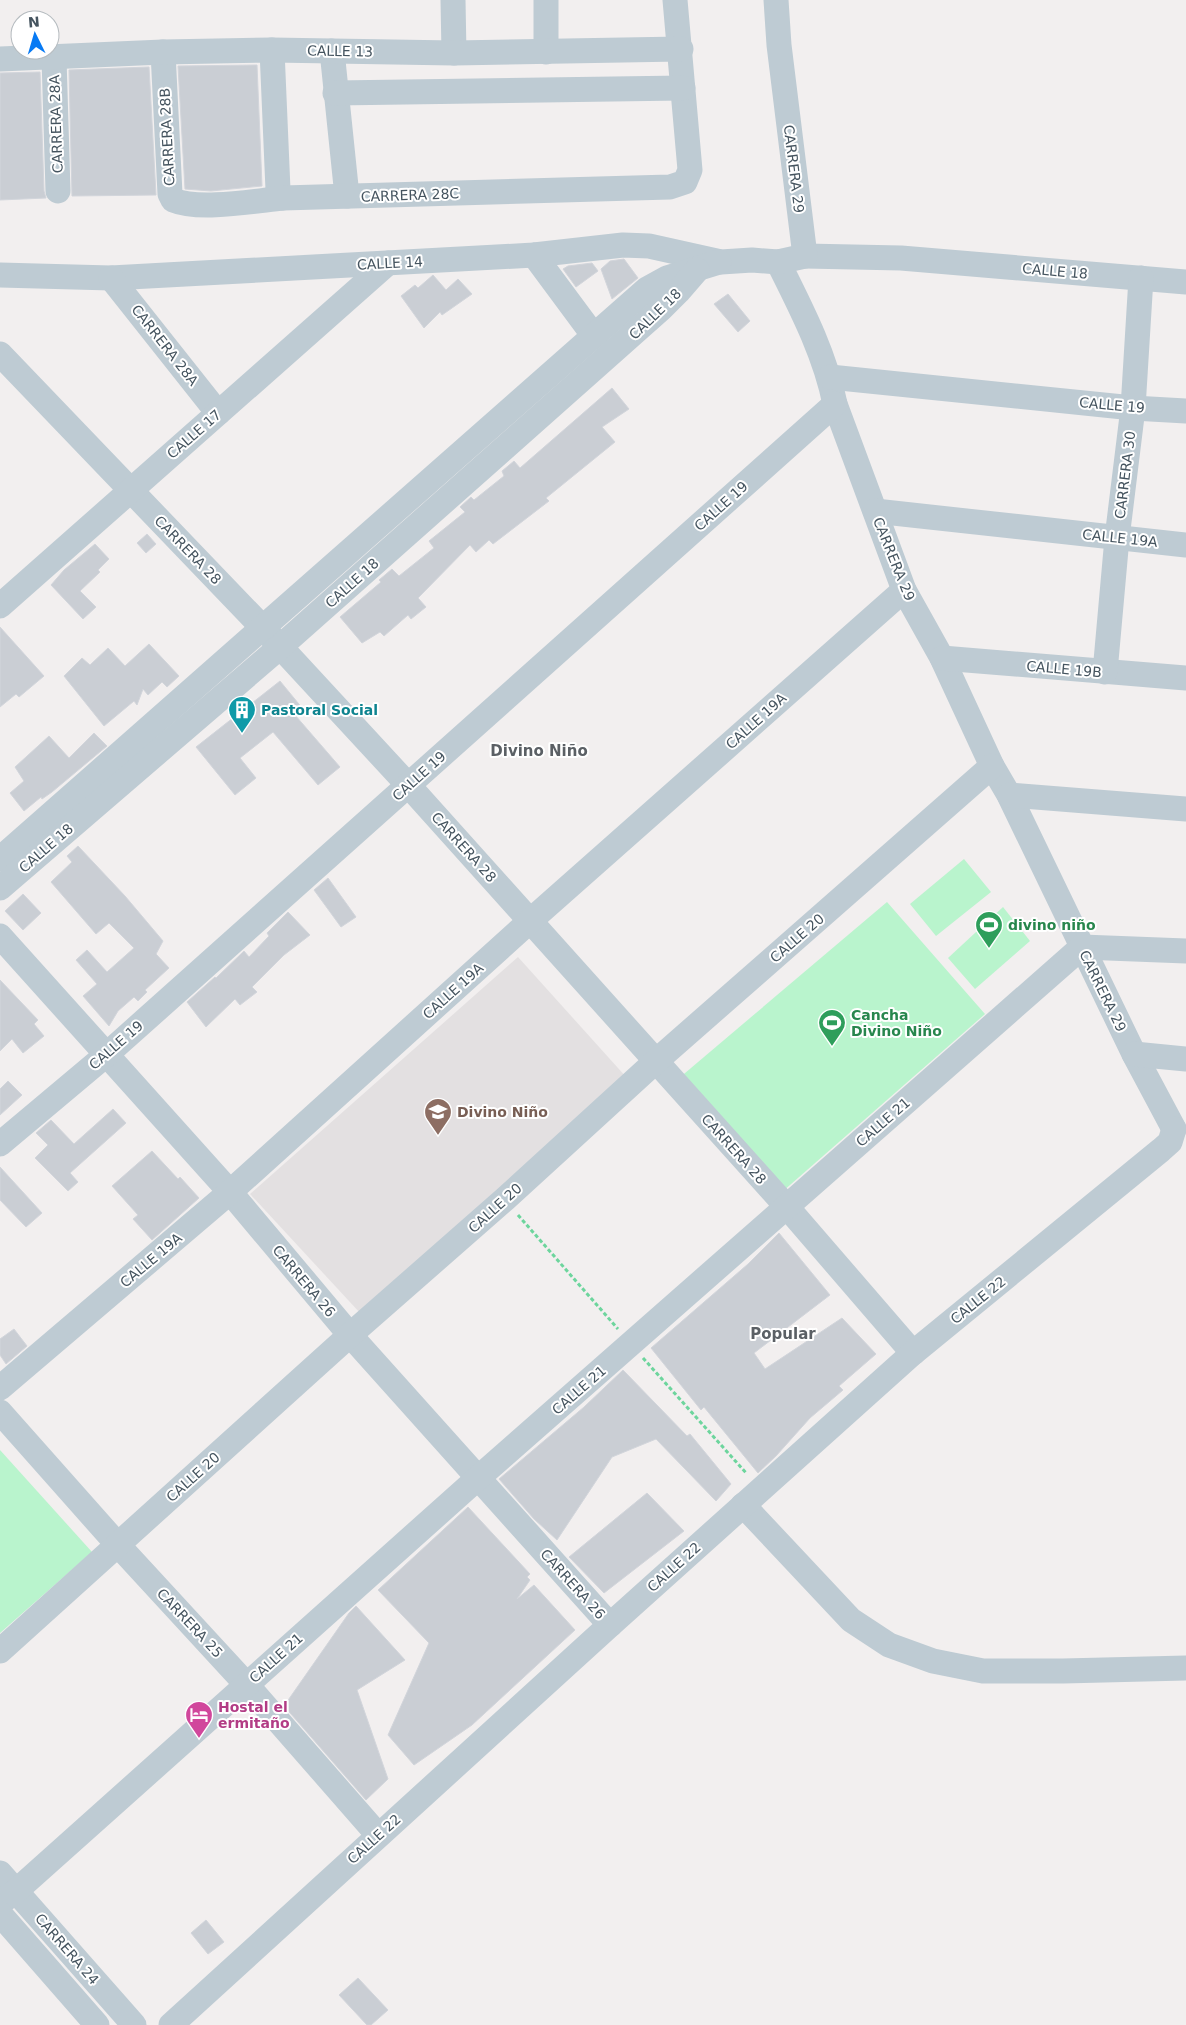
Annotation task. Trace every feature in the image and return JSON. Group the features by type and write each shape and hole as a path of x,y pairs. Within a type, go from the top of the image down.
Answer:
{"street":[{"path":"453,0 454,54"},
{"path":"546,0 546,52"},
{"path":"335,93 684,88 675,0"},
{"name":"CARRERA 29","path":"776,0 779,46 805,256"},
{"name":"CALLE 13","path":"60,58 163,52 272,50 454,54 681,49"},
{"path":"272,50 278,190 283,198"},
{"path":"332,51 335,93 348,196"},
{"name":"CARRERA 28B","path":"163,52 169,186 172,200 181,204 215,204 283,198"},
{"name":"CARRERA 28A","path":"54,60 58,191"},
{"name":"CARRERA 28C","path":"283,198 670,188 685,182 690,170 684,88"},
{"name":"CALLE 14","path":"0,275 111,278 534,255 623,245 649,246 721,262 752,260 778,262"},
{"path":"534,255 594,336"},
{"path":"778,262 805,256"},
{"name":"CALLE 18","path":"805,256 901,258 1186,282"},
{"name":"CALLE 18","path":"0,859 647,289 666,278 721,262"},
{"name":"CARRERA 29","path":"778,262 805,316 830,377 835,404 904,590 942,658 992,766 1010,795 1134,1054 1180,1129"},
{"name":"CALLE 17","path":"0,606 388,263"},
{"name":"CALLE 18","path":"0,888 280,647 662,310 697,270"},
{"name":"CARRERA 28A","path":"111,278 218,413"},
{"name":"CARRERA 30","path":"1105,672 1117,538 1133,408 1141,278"},
{"name":"CARRERA 28","path":"0,354 263,628 409,786 787,1207 913,1353"},
{"name":"CALLE 19","path":"830,377 1133,408 1186,411"},
{"name":"CALLE 19","path":"0,1144 106,1055 835,404"},
{"name":"CALLE 19A","path":"875,511 1186,545"},
{"name":"CALLE 19A","path":"0,1388 230,1192 530,921 904,590"},
{"name":"CALLE 19B","path":"942,658 1186,678"},
{"name":"CALLE 20","path":"0,1651 350,1335 505,1199 655,1062 992,766"},
{"path":"1010,795 1186,809"},
{"name":"CARRERA 26","path":"0,936 230,1192 350,1335 610,1624"},
{"path":"1082,947 1186,951"},
{"name":"CALLE 21","path":"5,1889 246,1684 1082,947"},
{"path":"1134,1054 1186,1059"},
{"name":"CALLE 22","path":"172,2025 610,1624 913,1353 1161,1150 1180,1129"},
{"name":"CARRERA 25","path":"0,1412 118,1545 246,1684 378,1835"},
{"path":"743,1505 852,1620 889,1645 933,1661 983,1671 1186,1668"},
{"name":"CARRERA 24","path":"5,1889 134,2025"},
{"name":"CARRERA 24","path":"0,1914 97,2025"}],"shaded area":[{"name":"Divino Niño","path":"518,957 627,1078 361,1314 250,1194"}],"green space":[{"name":"divino niño","path":"964,859 991,892 936,936 910,904"},
{"name":"Cancha Divino Niño","path":"887,902 985,1014 782,1192 678,1079"},
{"name":"divino niño","path":"1003,907 1030,941 975,989 948,958"},
{"path":"0,1450 92,1552 0,1633"}],"building":[{"path":"257,65 262,186 211,191 185,189 178,66"},
{"path":"149,67 156,195 72,196 69,70"},
{"path":"40,72 44,191 46,198 0,200 0,73"},
{"path":"624,259 638,278 612,299 601,269 610,261"},
{"path":"592,263 598,271 576,287 563,269 568,266"},
{"path":"433,275 446,290 458,279 472,294 442,315 440,312 424,328 401,296 415,285 418,288"},
{"path":"728,294 750,321 738,332 714,304"},
{"path":"612,388 629,409 602,427 615,442 546,498 549,501 493,544 489,540 476,552 470,545 418,598 426,607 411,619 408,615 384,636 380,632 362,643 340,617 381,582 379,580 392,569 399,576 434,548 429,541 465,512 460,507 471,497 474,500 504,476 502,471 514,461 520,468"},
{"path":"147,534 156,544 146,553 137,543"},
{"path":"95,544 109,559 98,570 100,572 80,591 96,607 83,619 51,585 64,570"},
{"path":"0,627 44,676 19,697 16,694 0,707"},
{"path":"149,644 179,676 167,687 162,682 148,695 143,689 137,705 134,701 104,726 64,676 82,658 90,665 108,648 125,666"},
{"name":"Pastoral Social","path":"280,681 303,709 295,715 340,767 318,785 273,732 240,758 256,778 235,795 196,747"},
{"path":"94,733 107,746 52,792 42,799 41,797 24,811 10,793 24,781 15,767 49,736 69,758"},
{"path":"78,846 125,896 163,941 156,954 169,968 145,990 147,992 138,1001 134,997 118,1011 109,1026 83,996 97,984 76,960 87,950 107,972 134,948 109,923 96,934 51,882 72,862 67,856"},
{"path":"328,878 356,917 341,927 314,890"},
{"path":"23,894 41,913 23,930 5,911"},
{"path":"288,912 310,935 284,955 252,987 257,992 240,1005 235,999 206,1027 187,1002 244,951 249,957 269,936 267,933"},
{"path":"0,980 38,1020 34,1024 44,1036 23,1053 12,1039 0,1051"},
{"path":"8,1081 22,1095 0,1115 0,1089"},
{"path":"113,1109 126,1123 70,1173 78,1182 68,1191 35,1158 48,1145 36,1133 51,1120 74,1144"},
{"path":"152,1151 199,1198 152,1240 133,1219 138,1215 112,1186"},
{"path":"0,1167 42,1213 26,1227 0,1200"},
{"path":"779,1233 830,1295 754,1353 765,1369 842,1318 876,1354 839,1386 843,1390 810,1418 758,1473 704,1407 701,1410 651,1348 748,1264"},
{"path":"14,1329 27,1346 6,1364 0,1355 0,1339"},
{"path":"623,1370 687,1436 690,1434 731,1484 716,1501 656,1439 612,1457 557,1540 534,1519 499,1479 584,1407"},
{"path":"647,1493 684,1531 604,1593 569,1557"},
{"path":"468,1507 530,1574 527,1577 530,1580 517,1599 534,1585 575,1630 472,1725 414,1765 388,1735 429,1643 378,1590"},
{"path":"356,1606 405,1660 357,1690 388,1779 366,1800 284,1706 349,1613"},
{"path":"206,1920 224,1942 208,1954 191,1933"},
{"path":"358,1978 388,2010 371,2025 367,2025 339,1995"}],"place":[{"name":"Pastoral Social","path":"242,734"},
{"name":"divino niño","path":"989,949"},
{"name":"Cancha Divino Niño","path":"832,1047"},
{"name":"Divino Niño","path":"438,1136"},
{"name":"Hostal el ermitaño","path":"199,1739"}],"district":[{"name":"Divino Niño","path":"539,751"},
{"name":"Popular","path":"783,1334"}]}
